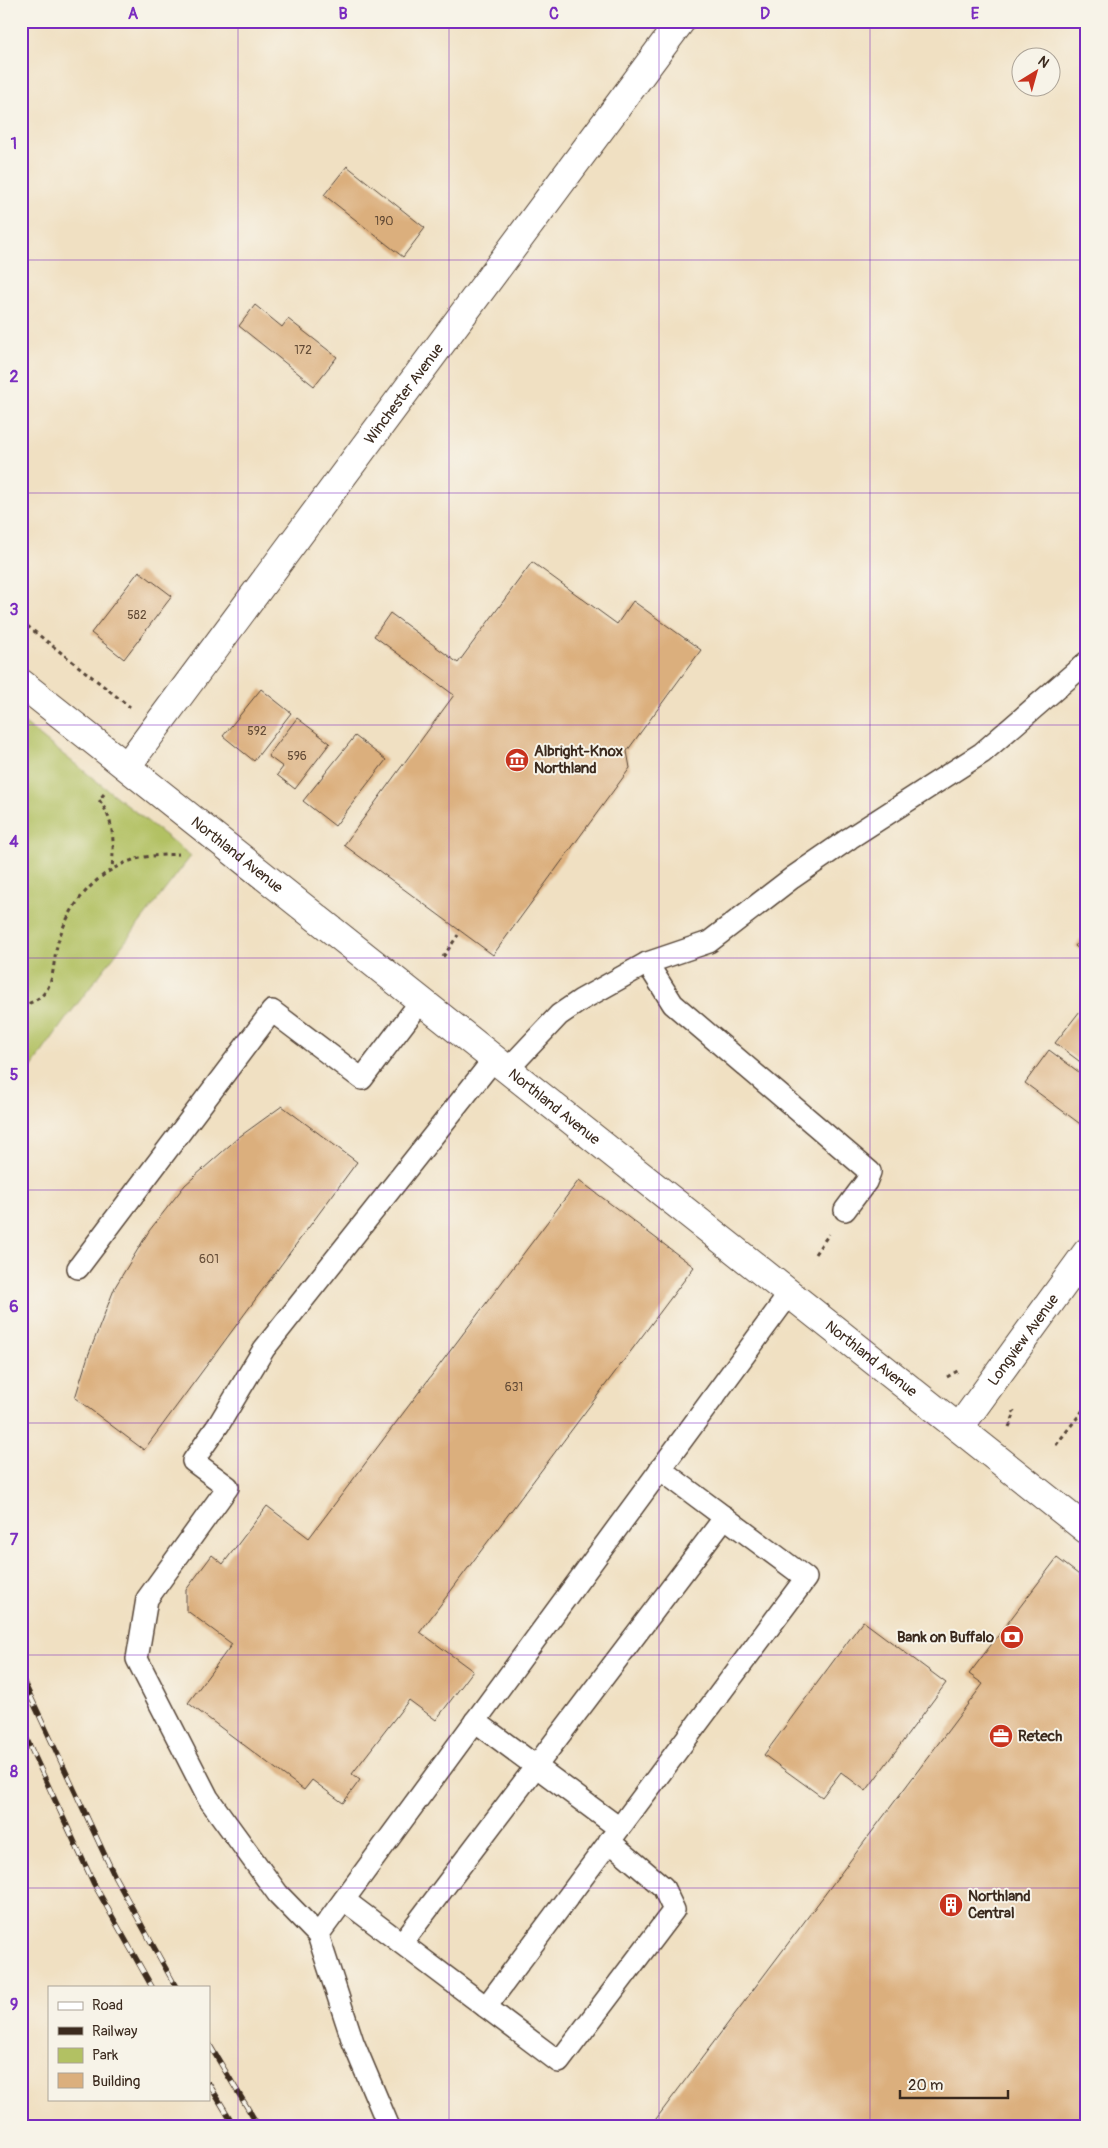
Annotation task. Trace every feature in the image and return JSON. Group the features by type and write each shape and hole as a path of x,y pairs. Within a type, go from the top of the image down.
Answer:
{"street":[{"name":"Winchester Avenue","path":"127,766 681,21"},
{"name":"Northland Avenue","path":"21,683 1087,1530"},
{"name":"Longview Avenue","path":"959,1428 1087,1252"}],"lane":[{"path":"389,2127 353,2042 318,1934 278,1894 208,1798 137,1659 147,1599 228,1487 193,1461 219,1424 264,1349 501,1064 560,1015 582,1000 647,963 709,942 792,878 850,838 982,753 1087,662"},
{"path":"647,963 673,1004 870,1172 866,1182 846,1210"},
{"path":"78,1268 272,1011 362,1079 421,1001"},
{"path":"318,1934 790,1293"},
{"path":"486,2007 806,1578 660,1469"},
{"path":"402,1944 725,1517"},
{"path":"344,1900 559,2062 674,1910 663,1887 614,1835 536,1767 475,1721"}],"path":[{"path":"21,621 137,712"},
{"path":"104,794 99,800 107,811 111,824 113,839 112,869"},
{"path":"21,1006 39,998 47,990 54,972 57,944 71,911 91,885 112,869 141,858 178,854"},
{"path":"443,957 458,935"},
{"path":"1056,1445 1087,1406"}],"green space":[{"path":"21,721 191,856 65,1020 21,1082"}],"building":[{"path":"347,166 425,228 403,257 324,195"},
{"path":"255,305 282,327 288,319 337,357 314,386 239,326"},
{"name":"Albright-Knox Northland","path":"532,562 617,624 633,601 701,650 627,751 630,768 493,955 344,845 454,695 374,636 390,613 458,663"},
{"path":"139,571 172,596 124,659 91,633"},
{"path":"261,689 291,713 254,761 223,736"},
{"path":"297,718 330,743 295,789 277,775 283,767 268,756"},
{"path":"355,736 386,760 335,826 303,801"},
{"path":"1087,931 1087,955 1075,946"},
{"path":"1080,1011 1087,1016 1087,1067 1055,1043"},
{"path":"1049,1050 1087,1078 1087,1129 1025,1083"},
{"path":"282,1106 357,1162 144,1450 75,1398 88,1356 115,1287 149,1231 185,1185 239,1137"},
{"path":"579,1180 694,1267 420,1632 473,1671 436,1720 409,1700 352,1774 360,1780 343,1803 312,1780 304,1790 188,1703 232,1644 186,1610 186,1590 212,1555 223,1564 267,1506 309,1538"},
{"name":"Northland Central","path":"1057,1558 1087,1581 1087,2127 650,2127 983,1684 969,1674"},
{"path":"863,1621 946,1683 866,1791 841,1772 822,1797 764,1755"}],"railway":[{"path":"21,1676 115,1877 175,1986"},
{"path":"21,1727 94,1884 151,1986"},
{"path":"210,2046 259,2127"},
{"path":"210,2086 235,2127"}],"place":[{"name":"Albright-Knox Northland","path":"517,760"},
{"name":"Bank on Buffalo","path":"1012,1637"},
{"name":"Retech","path":"1001,1736"},
{"name":"Northland Central","path":"951,1905"}]}
